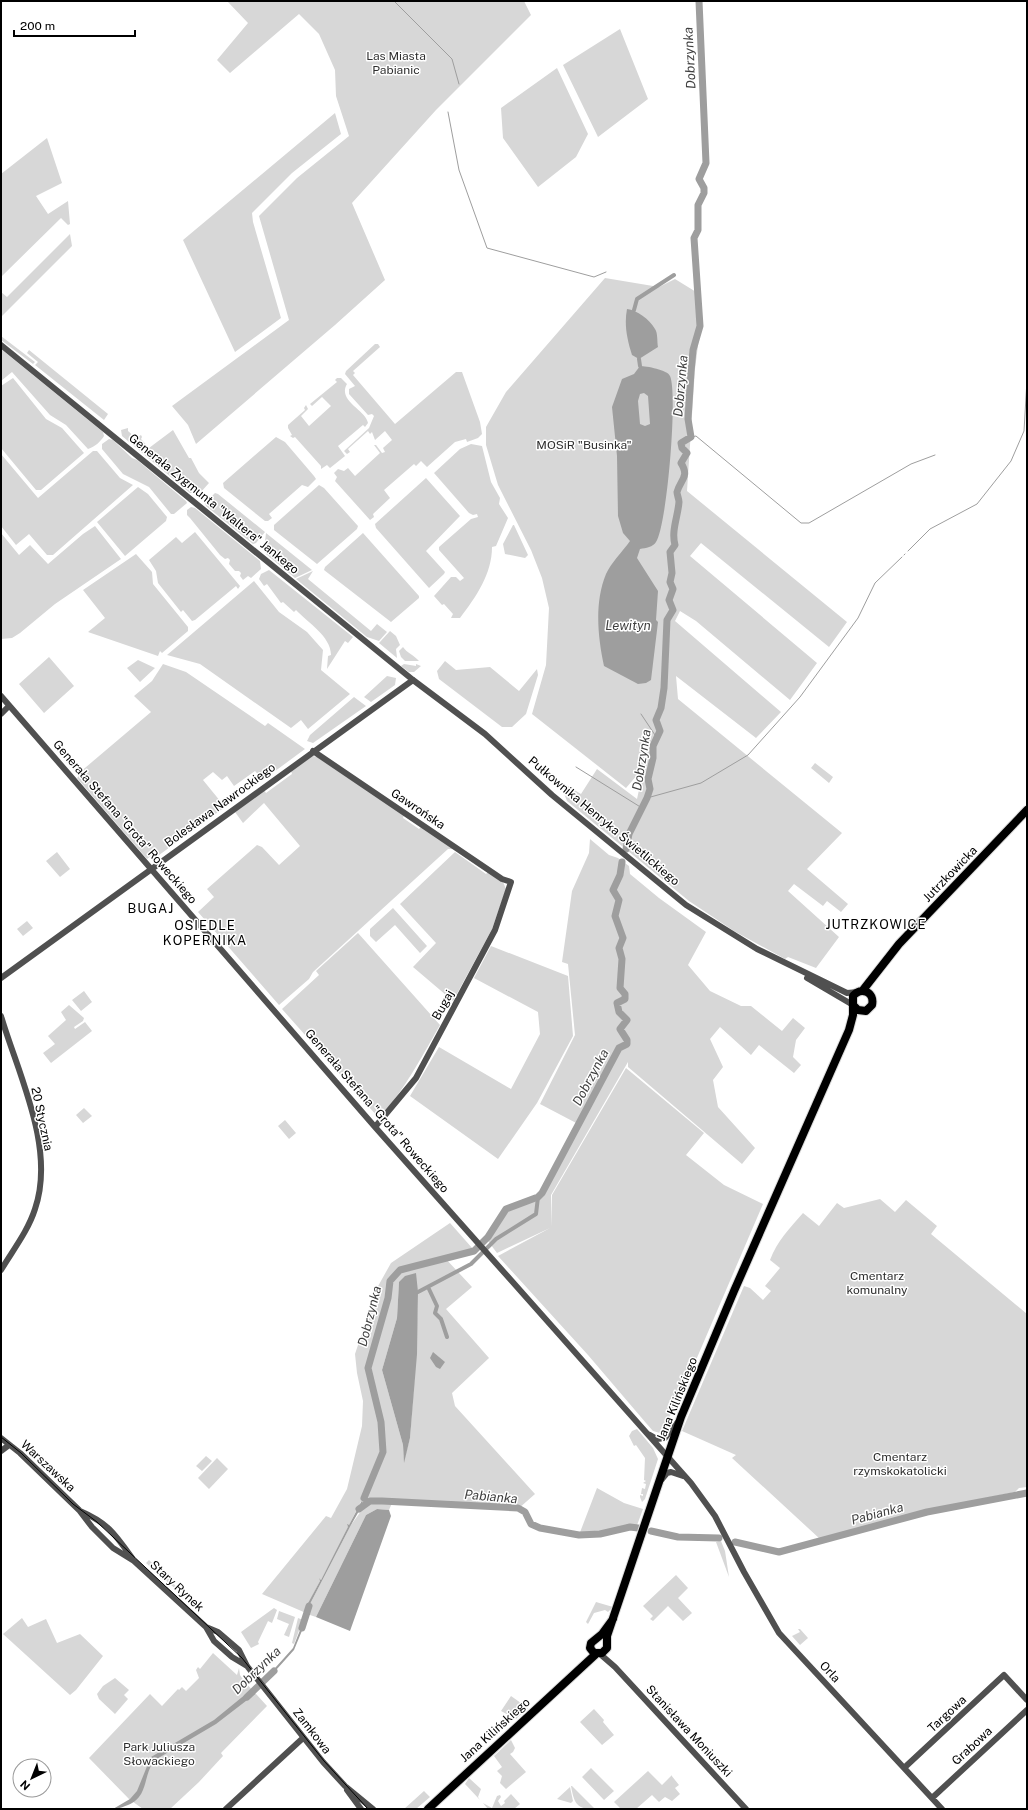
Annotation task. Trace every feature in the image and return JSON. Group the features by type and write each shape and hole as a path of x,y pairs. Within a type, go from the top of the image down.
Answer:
{"main road":[{"name":"Jutrzkowicka","path":"860,991 877,974 899,944 1027,810"},
{"name":"Jutrzkowicka","path":"871,994 877,974"},
{"path":"860,991 871,994 873,1000 872,1005 864,1011 849,1030 853,996 860,991"},
{"path":"853,1005 858,1010 864,1011"},
{"name":"Jana Kilińskiego","path":"606,1645 613,1619 681,1417 728,1303 849,1030"},
{"name":"Jana Kilińskiego","path":"428,1809 596,1653 590,1645 592,1640 598,1637 613,1619"},
{"path":"596,1653 606,1645 598,1637"}],"street":[{"name":"Generała Zygmunta \"Waltera\" Jankego","path":"1,345 413,680"},
{"name":"Bolesława Nawrockiego","path":"1,978 413,680"},
{"name":"Pułkownika Henryka Świetlickiego","path":"413,680 485,734 552,795 686,905 734,936 789,966 853,1005"},
{"path":"1,696 9,706 1,714"},
{"name":"Generała Stefana \"Grota\" Roweckiego","path":"9,706 375,1127 691,1483 706,1503 724,1534"},
{"name":"Gawrońska","path":"314,751 502,879 511,882"},
{"name":"Bugaj","path":"375,1127 416,1078 495,930 511,882"},
{"name":"Pułkownika Henryka Świetlickiego","path":"789,966 847,993 860,991"},
{"name":"20 Stycznia","path":"1,1016 32,1111 39,1148 40,1166 40,1182 36,1208 26,1228 1,1269"},
{"path":"645,1431 655,1438 665,1438 681,1417"},
{"name":"Warszawska","path":"1,1438 79,1510 92,1527 113,1548 134,1561"},
{"path":"1,1452 9,1445"},
{"path":"652,1502 662,1478 667,1473 676,1472 691,1483"},
{"name":"Warszawska","path":"79,1510 100,1520 122,1541 134,1561"},
{"name":"Orla","path":"724,1534 779,1633 942,1809"},
{"name":"Stary Rynek","path":"134,1561 206,1627 214,1642 232,1657 247,1666"},
{"name":"Stary Rynek","path":"206,1627 218,1632 239,1650 247,1666 259,1681"},
{"name":"Stanisława Moniuszki","path":"606,1645 615,1667"},
{"name":"Stanisława Moniuszki","path":"596,1653 615,1667 746,1809"},
{"name":"Targowa","path":"904,1768 1004,1675 1027,1700"},
{"name":"Zamkowa","path":"259,1681 303,1738 345,1786 361,1809"},
{"name":"Grabowa","path":"932,1798 1027,1710"},
{"path":"226,1809 303,1738"},
{"name":"Zamkowa","path":"345,1786 373,1809"}],"green space":[{"name":"Las Miasta Pabianic","path":"227,1 524,1 531,15 436,110 352,203 385,280 335,325 196,444 188,425 172,406 289,320 259,216 297,178 349,136 336,96 335,70 319,34 299,14 230,73 217,60 248,23"},
{"path":"620,29 648,99 598,137 563,65"},
{"path":"557,68 588,134 576,157 538,187 503,138 501,108"},
{"path":"335,113 341,134 292,173 252,213 253,222 281,318 235,352 183,240"},
{"path":"47,138 62,183 36,196 48,214 68,201 70,224 68,225 61,218 1,277 1,174"},
{"path":"70,234 72,246 1,317 1,292 7,297"},
{"name":"MOSiR \"Businka\"","path":"605,278 659,287 675,279 701,295 701,322 695,369 687,491 847,622 829,647 701,543 690,556 817,663 790,700 696,621 680,611 675,621 781,712 756,738 676,676 678,699 842,833 807,869 848,904 841,912 827,901 823,906 794,884 788,891 839,937 816,968 788,957 785,959 734,931 689,901 567,801 561,786 563,783 581,794 597,769 637,799 644,767 626,788 532,714 546,665 549,608 542,578 531,550 498,485 486,445 486,427 506,392"},
{"path":"1,336 35,362 33,364 1,340"},
{"path":"375,344 378,344 380,347 353,371 355,373 353,375 395,424 456,372 462,372 480,422 482,434 478,438 467,442 466,439 455,442 427,467 421,461 416,466 414,464 384,490 390,498 373,514 374,517 370,520 335,481 337,477 334,473 338,469 344,471 348,468 355,476 380,453 374,445 376,445 382,453 385,452 383,448 392,440 385,431 375,440 372,432 370,434 368,431 348,449 350,452 347,454 344,451 369,428 374,416 372,414 368,415 349,394 349,389 355,386 345,374 346,371"},
{"path":"1,349 103,432 104,436 99,442 88,449 66,425 50,415 12,372 1,381"},
{"path":"29,350 108,414 104,420 35,365 38,362 27,353"},
{"path":"13,378 46,419 62,428 84,453 41,490 36,490 1,448 1,386"},
{"path":"337,378 341,378 347,384 345,390 346,395 353,405 366,418 368,423 365,427 363,425 338,446 345,456 330,468 327,465 321,469 321,466 295,437 293,438 290,436 292,435 288,425 305,410 304,408 306,405 308,409 301,416 309,426 331,406 322,397 312,406 310,404 337,382 335,380"},
{"path":"128,428 128,431 136,438 141,435 141,439 149,448 173,430 199,473 209,483 200,493 190,493 122,436 121,430"},
{"path":"276,437 285,442 316,479 308,487 302,485 269,514 272,518 265,521 224,488 223,483"},
{"path":"109,439 113,440 132,458 137,460 187,503 174,514 171,514 149,487 123,474 102,449 102,444"},
{"path":"471,444 482,446 491,482 500,498 499,504 508,518 496,546 492,547 489,567 482,585 460,618 451,618 453,614 434,596 451,577 456,577 460,581 464,578 439,550 439,547 471,519 478,517 477,514 473,515 469,513 434,473 460,449"},
{"path":"93,451 97,451 120,478 133,485 53,555 47,555 29,534 16,545 1,526 1,454 38,498"},
{"path":"426,478 460,516 426,551 445,572 429,588 376,528 375,524"},
{"path":"319,485 324,488 358,526 357,529 317,564 274,530 274,525"},
{"path":"138,487 148,494 167,517 166,521 125,556 97,522"},
{"path":"215,493 265,532 256,543 253,544 206,506 205,503"},
{"path":"191,507 195,508 260,561 261,569 251,578 248,576 243,580 240,576 241,573 239,571 235,571 229,564 230,560 228,558 225,559 220,555 187,515 187,510"},
{"path":"513,525 528,555 525,558 505,554 503,544"},
{"path":"95,526 121,559 55,604 20,633 12,638 1,639 1,533 19,555 30,545 48,564 83,534"},
{"path":"195,532 240,586 238,589 236,586 192,621 183,610 181,612 158,583 156,571 149,560 176,537 182,543"},
{"path":"266,533 312,570 295,578 266,554 267,553 264,550"},
{"path":"363,533 419,596 419,598 391,622 324,570 325,567"},
{"path":"136,554 152,572 153,584 188,627 188,631 162,653 160,651 158,656 88,632 105,618 83,590"},
{"path":"269,570 353,637 348,643 345,641 327,669 328,656 331,655 327,642 318,630 296,610 294,612 283,602 281,603 267,584 264,586 259,579 261,574"},
{"path":"313,571 308,579 371,631 377,624 387,632 379,641 367,637 296,579"},
{"path":"254,581 279,612 307,632 323,650 321,670 350,694 308,729 301,720 291,728 200,664 167,655"},
{"path":"390,631 396,636 400,645 396,649 397,658 379,643"},
{"path":"403,647 419,661 405,661 401,657 399,651"},
{"path":"49,657 74,686 44,713 19,684"},
{"path":"138,660 155,668 140,682 127,668"},
{"path":"445,661 456,670 490,667 519,691 537,669 538,675 526,714 512,727 502,727 439,679 437,671"},
{"path":"163,664 186,672 265,726 268,723 305,749 263,780 255,771 234,786 227,776 222,780 213,772 203,780 225,807 155,858 153,854 147,859 77,778 80,775 79,773 151,712 134,696 152,681"},
{"path":"404,664 416,666 416,664 421,666 414,672 409,672 401,666"},
{"path":"387,676 396,678 395,685 371,702 364,697"},
{"path":"354,697 366,706 313,743 307,741 310,735"},
{"path":"313,756 317,757 404,815 403,818 419,829 421,827 454,849 448,849 313,972 309,979 279,1005 198,912 214,897 207,889 257,845 262,847 279,865 300,846 264,803 243,823 235,812 264,790 266,793 292,774 291,771"},
{"path":"815,763 833,777 829,783 811,768"},
{"path":"590,839 609,855 618,858 629,866 630,874 659,898 706,932 688,965 710,991 741,1006 751,1006 782,1031 793,1018 805,1028 796,1040 793,1057 801,1065 794,1073 759,1045 751,1055 720,1027 710,1039 723,1067 713,1080 718,1107 755,1148 742,1164 628,1067 628,1062 551,1195 552,1227 552,1195 626,1068 704,1133 686,1155 724,1185 763,1204 696,1360 693,1359 666,1426 660,1430 660,1433 653,1431 588,1355 498,1256 550,1228 497,1253 488,1241 508,1211 543,1196 580,1125 540,1104 575,1035 568,964 562,962 572,891 589,853"},
{"path":"57,852 70,869 60,877 46,861"},
{"path":"455,852 486,874 488,872 503,882 506,889 492,929 453,1001 413,967 436,943 400,904"},
{"path":"393,908 427,946 420,953 395,925 376,942 370,936 370,929"},
{"path":"27,921 33,928 23,936 17,929"},
{"path":"358,933 440,1025 402,1090 384,1111 377,1116 282,1009 319,975 316,971"},
{"path":"491,946 568,976 573,1036 537,1103 498,1159 410,1096 439,1047 511,1089 540,1034 538,1012 474,978"},
{"path":"84,991 92,1002 81,1011 72,1000"},
{"path":"69,1005 84,1018 83,1021 74,1027 75,1029 85,1022 92,1031 51,1063 43,1053 55,1044 48,1036 66,1020 61,1012"},
{"path":"84,1108 92,1116 83,1123 76,1115"},
{"path":"285,1120 296,1133 289,1139 278,1126"},
{"path":"880,1199 895,1212 906,1200 937,1226 931,1234 1027,1314 1027,1487 1019,1488 1015,1492 927,1510 820,1539 732,1458 736,1455 682,1431 744,1286 750,1288 763,1300 771,1291 765,1286 780,1268 770,1260 780,1241 793,1224 803,1213 819,1226 837,1203 844,1208"},
{"path":"450,1223 473,1249 426,1262 445,1258 472,1287 446,1309 489,1358 452,1393 455,1406 535,1494 518,1509 393,1501 389,1510 377,1509 366,1515 316,1617 310,1615 310,1604 351,1525 364,1507 360,1507 374,1476 349,1525 347,1525 349,1527 321,1580 319,1578 320,1581 305,1610 306,1613 262,1594 326,1516 331,1518 347,1489 362,1426 363,1401 357,1373 355,1354 377,1288 391,1263","holes":["399,1282 418,1292 416,1356 410,1438 404,1460 403,1445 382,1370 397,1318"]},
{"path":"637,1429 653,1448 658,1459 645,1499 642,1502 640,1495 643,1496 643,1494 641,1494 642,1488 645,1489 646,1484 643,1483 646,1481 644,1480 645,1458 636,1445 634,1446 629,1436 632,1431"},
{"path":"206,1456 212,1461 202,1471 196,1466"},
{"path":"217,1458 228,1469 209,1489 198,1478"},
{"path":"597,1488 624,1503 643,1509 636,1528 630,1527 600,1534 579,1535"},
{"path":"721,1541 725,1551 729,1577 716,1542"},
{"path":"149,1560 181,1591 179,1592 146,1563"},
{"path":"676,1575 688,1588 678,1598 692,1613 683,1621 668,1606 653,1621 650,1619 653,1616 643,1606"},
{"path":"596,1602 613,1607 608,1612 605,1610 594,1613 588,1624 586,1622"},
{"path":"274,1608 277,1610 272,1623 268,1621 258,1642 259,1644 251,1648 241,1632"},
{"path":"279,1611 295,1617 289,1637 284,1635 289,1624 277,1619"},
{"path":"22,1618 28,1627 46,1619 57,1643 80,1634 103,1656 76,1690 70,1695 3,1634"},
{"path":"298,1618 303,1620 294,1644 292,1643"},
{"path":"798,1629 800,1629 808,1638 800,1645 792,1636 800,1632"},
{"name":"Park Juliusza Słowackiego","path":"213,1653 237,1675 239,1668 240,1675 244,1681 267,1706 221,1753 223,1756 199,1782 170,1809 143,1809 129,1799 89,1758 150,1694 162,1706 178,1689 179,1690 182,1687 186,1691 199,1678 196,1670 198,1667 200,1669"},
{"path":"115,1678 129,1690 124,1695 128,1699 115,1714 99,1699 97,1694 103,1686"},
{"path":"511,1696 528,1708 516,1719 501,1711"},
{"path":"594,1709 604,1720 603,1722 614,1735 602,1745 580,1722"},
{"path":"511,1740 515,1748 510,1754 526,1772 506,1789 500,1783 502,1776 497,1771 502,1767 494,1756"},
{"path":"591,1768 614,1791 604,1800 582,1777"},
{"path":"648,1771 662,1785 671,1775 679,1785 675,1788 680,1794 672,1801 665,1797 659,1802 652,1795 636,1809 621,1809 614,1802"},
{"path":"469,1778 481,1789 478,1797 480,1800 465,1784"},
{"path":"571,1786 595,1809 584,1808 577,1804 573,1796"},
{"path":"570,1787 573,1801 571,1803 557,1799"},
{"path":"424,1791 430,1797 416,1809 404,1809"},
{"path":"511,1794 520,1804 514,1809 488,1809 483,1803 492,1808 497,1796 500,1795 501,1797 498,1801 501,1806"}],"water":[{"path":"627,309 639,313 652,325 657,333 658,347 639,359 632,355 626,332"},
{"name":"Lewityn","path":"640,366 656,369 668,374 670,376 672,387 673,407 670,459 664,512 660,531 655,544 640,549 637,558 658,591 656,620 658,622 651,680 646,683 638,684 604,666 598,620 602,585 606,574 630,541 623,533 618,516 617,456 612,407 622,379 634,374","holes":["644,393 648,396 650,424 645,426 640,424 638,401 640,394"]},
{"path":"416,1273 418,1292 417,1354 410,1438 404,1463 403,1445 382,1370 397,1318 399,1282 405,1276"},
{"path":"433,1352 445,1362 440,1369 436,1367 430,1358"},
{"path":"367,1491 361,1505 364,1507 359,1511 351,1525 310,1604 310,1615 306,1613 306,1607 320,1581 319,1578 321,1580 348,1527 347,1524 349,1525"},
{"path":"377,1509 389,1510 391,1516 350,1631 316,1617 366,1515"},
{"path":"304,1620 306,1621 294,1650 268,1679 267,1677 293,1648"},
{"path":"252,1689 255,1694 216,1724 155,1760 151,1757 214,1720"},
{"path":"150,1759 153,1762 139,1797 128,1805 113,1809 130,1799 137,1791"}],"waterway":[{"path":"394,1 452,59 459,84"},
{"name":"Dobrzynka","path":"626,849 629,834 650,789 648,779 653,758 653,746 660,731 656,720 661,708 664,688 667,620 673,610 669,600 673,589 670,582 672,573 670,552 675,545 674,529 679,502 677,492 684,478 685,472 681,463 687,453 682,448 681,443 691,437 688,419 691,372 693,350 700,326 694,238 698,230 698,205 704,193 704,188 699,179 706,163 699,1"},
{"path":"448,112 459,170 487,248 594,277 606,272"},
{"path":"634,310 637,299 674,275"},
{"path":"639,359 640,366"},
{"path":"908,551 930,529 977,504 1011,461 1024,431 1027,380"},
{"path":"691,437 696,436 801,523 809,523 911,464 935,455"},
{"path":"647,798 701,783 748,755 800,697 858,618 875,583 902,557"},
{"path":"641,714 657,738"},
{"path":"576,767 642,808"},
{"name":"Dobrzynka","path":"364,1498 383,1452 381,1422 368,1368 388,1298 390,1281 400,1270 474,1251 488,1237 506,1209 538,1197 542,1193 619,1048 627,1044 627,1040 620,1029 627,1020 619,1012 617,1003 625,999 625,994 620,988 622,959 619,948 623,938 615,916 619,900 613,890 620,875 622,862"},
{"path":"418,1292 471,1264 496,1239 536,1214 538,1197"},
{"path":"428,1287 437,1306 435,1313 441,1319 447,1337"},
{"name":"Pabianka","path":"735,1542 779,1552 927,1512 1027,1493"},
{"name":"Pabianka","path":"359,1509 370,1501 518,1508 525,1512 531,1524 540,1528 579,1535 600,1534 630,1527 638,1528"},
{"name":"Pabianka","path":"651,1531 678,1537 719,1538"},
{"name":"Dobrzynka","path":"302,1628 309,1606"},
{"name":"Dobrzynka","path":"247,1697 274,1671"}],"tram line":[{"path":"1,1437 21,1453 73,1504 97,1522 242,1658 324,1761 368,1809"}],"district":[{"name":"BUGAJ","path":"151,908"},
{"name":"JUTRZKOWICE","path":"876,924"},
{"name":"OSIEDLE KOPERNIKA","path":"205,932"}],"park label":[{"name":"Cmentarz komunalny","path":"877,1283"},
{"name":"Cmentarz rzymskokatolicki","path":"900,1464"}]}
